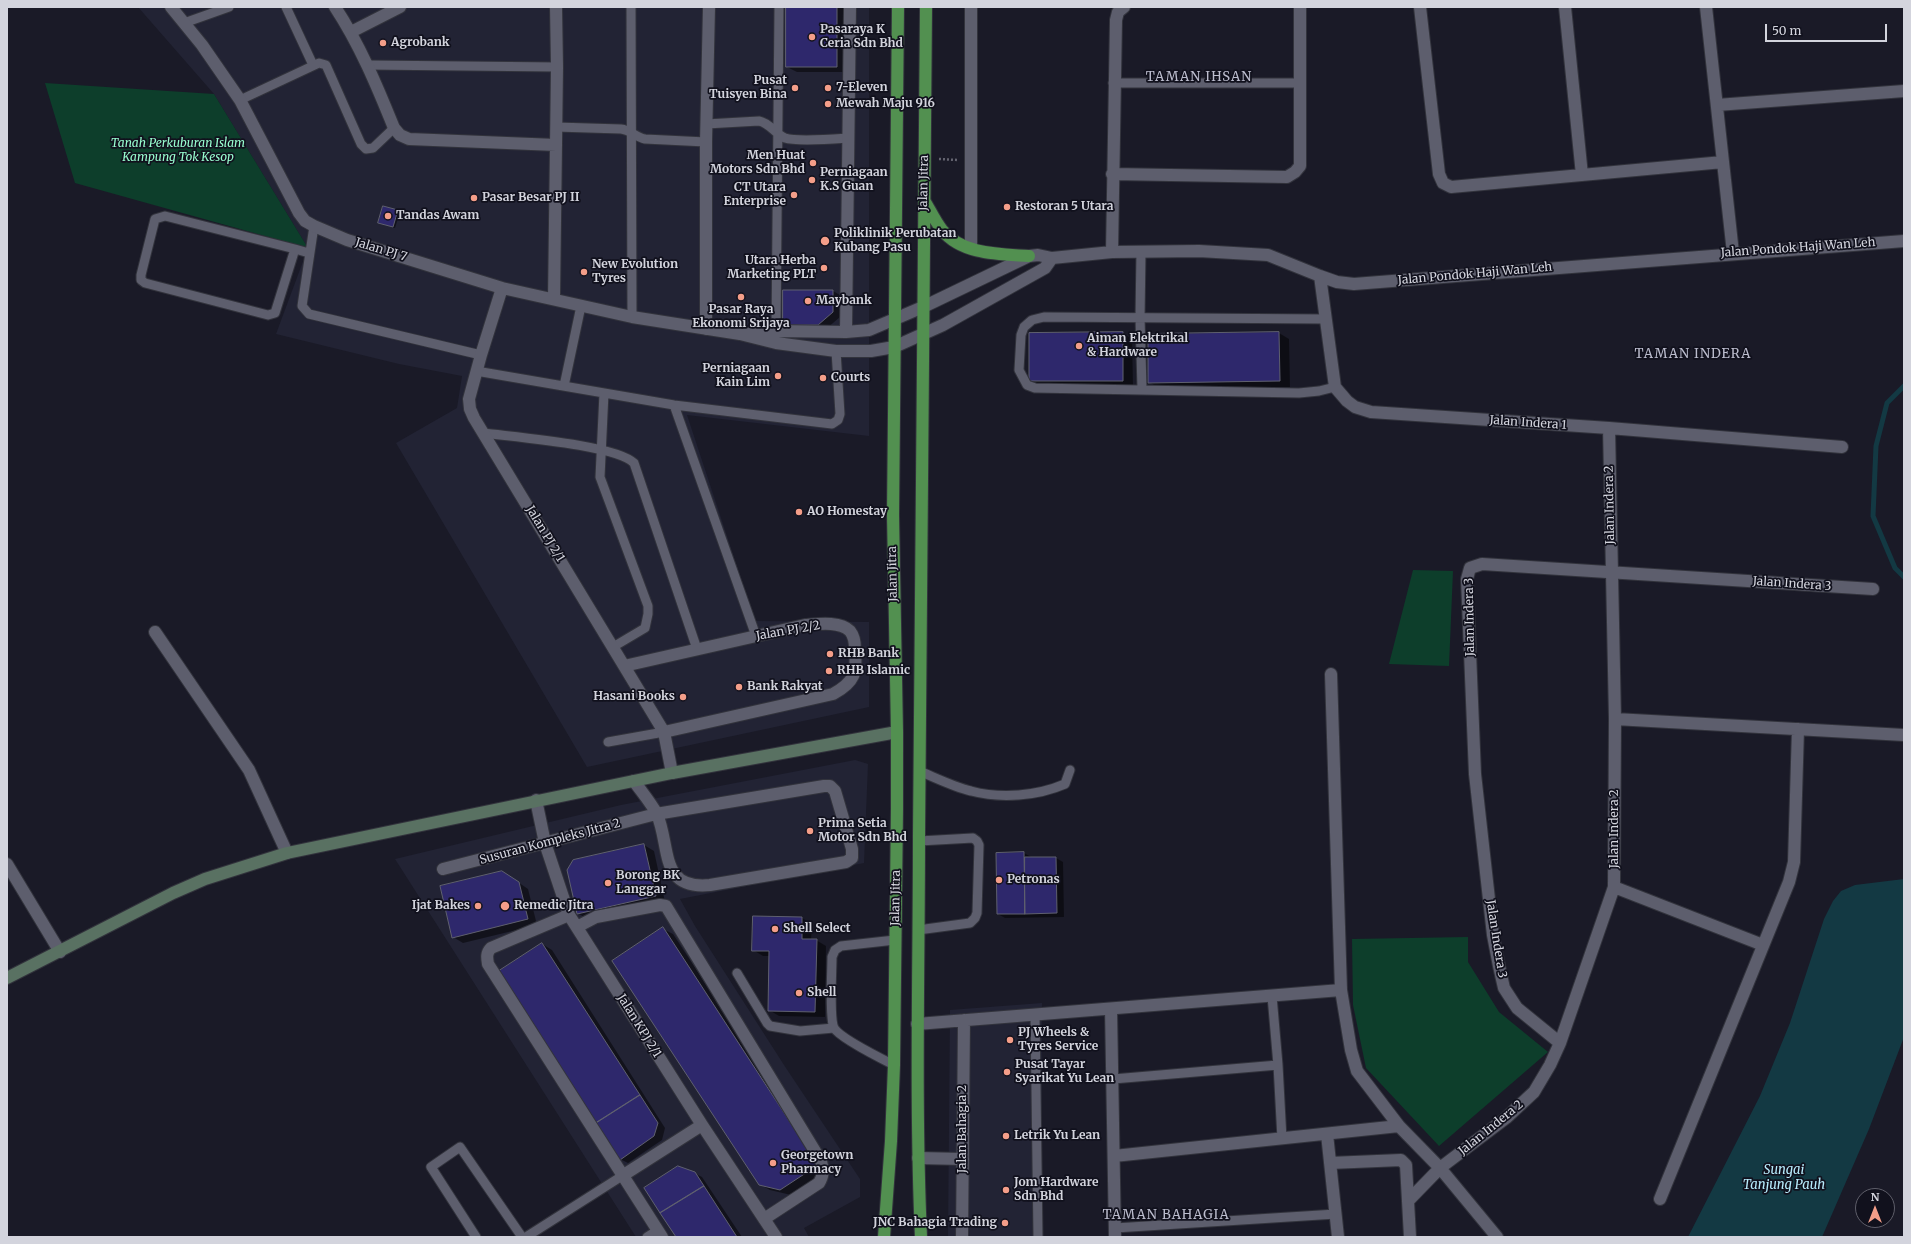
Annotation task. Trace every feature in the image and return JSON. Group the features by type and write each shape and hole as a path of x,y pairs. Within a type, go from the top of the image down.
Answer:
{"highway":[{"name":"Jalan Jitra","path":"884,1237 891,1141 894,1066 897,732 893,515 898,7"},
{"name":"Jalan Jitra","path":"922,1237 918,1158 917,1024 926,7"},
{"path":"924,200 942,230 960,245 995,254 1029,256"}],"main road":[{"path":"7,978 173,893 205,879 286,853 672,773 897,732"}],"street":[{"name":"Jalan PJ 7","path":"172,7 202,45 240,100 293,204 305,221 347,240 502,288 554,298 632,317 740,334"},
{"path":"335,7 351,32 368,65 394,128 400,135 409,139 556,145"},
{"path":"351,32 400,7"},
{"path":"554,298 557,67 556,7"},
{"path":"706,329 706,124 709,7"},
{"path":"846,332 850,7"},
{"path":"971,7 971,248"},
{"path":"1112,252 1113,83 1116,20 1118,12 1124,7"},
{"path":"1112,174 1287,177 1295,172 1300,166 1300,7"},
{"path":"1420,7 1439,174 1442,183 1451,187 1723,162"},
{"path":"1565,7 1582,175"},
{"path":"1706,7 1733,253"},
{"path":"1717,105 1904,91"},
{"name":"Jalan Pondok Haji Wan Leh","path":"740,334 776,331 846,332 869,330 923,307 1029,256 1038,255 1052,258 1112,252 1199,251 1268,255 1337,282 1354,284 1904,240"},
{"path":"740,334 776,343 836,351 871,351 894,347 923,335 1044,268 1052,258"},
{"path":"1320,276 1335,387"},
{"name":"Jalan PJ 2/1","path":"502,288 476,371 470,399 470,409 664,732 672,773"},
{"name":"Jalan Indera 1","path":"1335,387 1347,401 1355,407 1371,412 1609,428 1842,447"},
{"name":"Jalan Indera 2","path":"1408,1201 1440,1168 1506,1118 1534,1092 1550,1066 1560,1043 1614,888 1615,719 1609,428"},
{"name":"Jalan Indera 3","path":"1560,1043 1517,1008 1504,988 1493,935 1475,774 1467,579 1470,568 1482,564 1873,589"},
{"name":"Jalan PJ 2/2","path":"624,666 805,625 820,624 844,627 850,631 854,640 856,667 849,683 843,688 823,697 664,732"},
{"path":"155,632 249,770 286,853"},
{"path":"1331,674 1341,990 1346,1028 1357,1071 1399,1126 1440,1168 1497,1237"},
{"path":"1615,719 1904,735"},
{"path":"1660,1199 1789,882 1794,862 1798,730"},
{"path":"634,781 656,814 673,873 680,881 688,885 710,885 846,862 852,858 852,849 835,791 830,786 656,814"},
{"name":"Jalan KPJ 2/1","path":"536,800 545,843 569,915 702,1125 776,1237"},
{"name":"Susuran Kompleks Jitra 2","path":"443,869 656,814"},
{"path":"7,864 60,952"},
{"path":"1614,888 1763,945"},
{"path":"577,927 596,917 660,905 666,906 824,1170 819,1183 764,1219"},
{"path":"569,915 491,948 486,958 488,964 660,1234"},
{"path":"917,1024 1341,990"},
{"path":"1111,1009 1115,1233"},
{"name":"Jalan Bahagia 2","path":"962,1237 964,1020"},
{"path":"622,1176 702,1125"},
{"path":"1114,1156 1399,1126"},
{"path":"1327,1134 1338,1237"},
{"path":"918,1158 963,1159"},
{"path":"1330,1163 1401,1160 1406,1165 1410,1237"}],"lane":[{"path":"184,23 229,7"},
{"path":"286,7 313,65"},
{"path":"631,7 632,317"},
{"path":"776,331 779,7"},
{"path":"240,100 320,63 326,65 361,144 366,149 373,148 394,128"},
{"path":"368,65 557,67"},
{"path":"1113,83 1299,83"},
{"path":"706,124 759,121 769,125 777,134 791,139 849,138"},
{"path":"556,127 621,129 627,130 645,139 706,142"},
{"path":"295,250 275,313 273,315 268,315 145,283 141,280 140,275 155,219 165,216 310,253"},
{"path":"314,226 302,306 309,314 481,355"},
{"path":"1141,252 1140,318 1142,389"},
{"path":"564,386 582,306"},
{"path":"1325,319 1044,317 1032,320 1024,327 1020,335 1019,370 1027,385 1035,388 1299,393 1320,391 1335,387"},
{"path":"476,371 674,405 832,424 838,420 840,414 836,351"},
{"path":"604,393 600,449 601,482 642,591 648,614 645,628 613,647"},
{"path":"674,405 756,636"},
{"path":"484,433 600,449 622,456 634,463 697,649"},
{"path":"608,742 664,732"},
{"path":"919,771 971,791 993,795 1050,791 1065,784 1070,770"},
{"path":"918,930 970,922 975,918 977,913 979,845 973,838 919,841"},
{"path":"894,1066 843,1036 834,1028 832,1017 832,957 835,950 840,946 895,940"},
{"path":"737,973 770,1026 800,1031 834,1028"},
{"path":"1272,996 1282,1138"},
{"path":"1035,1015 1038,1237"},
{"path":"1112,1079 1278,1065"},
{"path":"476,1237 431,1167 460,1147 522,1237"},
{"path":"526,1237 622,1176"},
{"path":"1115,1233 1336,1214"},
{"path":"647,1237 660,1234"}],"path":[{"path":"925,159 970,160"}],"shaded area":[{"path":"138,7 869,7 869,436 687,415 755,621 869,622 869,707 587,767 396,443 457,408 462,376 399,364 276,334 308,248 214,94"},
{"path":"855,760 868,764 864,863 680,899 695,926 784,1065 860,1179 860,1197 804,1228 809,1237 636,1237 395,859 621,805"},
{"path":"1042,1003 1041,1237 948,1237 950,1010"}],"green space":[{"name":"Tanah Perkuburan Islam Kampung Tok Kesop","path":"45,83 214,94 308,248 75,183"},
{"path":"1413,570 1453,571 1449,666 1389,664"},
{"path":"1468,937 1468,962 1499,1012 1548,1052 1439,1146 1366,1068 1353,1005 1352,939"}],"water":[{"name":"Sungai Tanjung Pauh","path":"1904,879 1904,1037 1869,1129 1822,1237 1688,1237 1760,1096 1790,1023 1824,919 1833,901 1841,891 1855,885"}],"building":[{"name":"Pasaraya K Ceria Sdn Bhd","path":"786,7 837,7 837,67 786,67"},
{"name":"Tandas Awam","path":"383,206 398,210 393,227 378,223"},
{"name":"Maybank","path":"783,290 833,290 833,312 818,325 783,325"},
{"path":"1123,332 1123,381 1029,381 1029,333"},
{"path":"1279,332 1280,381 1148,383 1148,334"},
{"path":"644,844 656,896 577,914 567,870 573,860"},
{"path":"1024,852 1025,914 997,914 996,853"},
{"path":"1025,857 1056,857 1057,913 1025,914"},
{"path":"502,871 519,882 528,919 452,938 440,886"},
{"path":"753,916 802,917 802,939 817,939 815,1012 768,1011 769,951 752,951"},
{"path":"663,927 818,1165 780,1190 759,1185 612,961"},
{"path":"542,943 640,1095 596,1123 499,971"},
{"path":"640,1095 658,1123 654,1136 620,1160 596,1123"},
{"path":"678,1166 695,1172 704,1186 660,1213 644,1188"},
{"path":"704,1186 737,1237 676,1237 660,1213"}],"waterway":[{"path":"1904,386 1887,403 1876,446 1873,516 1895,568 1904,577"}],"place":[{"name":"Pasaraya K Ceria Sdn Bhd","path":"812,37"},
{"name":"Agrobank","path":"383,43"},
{"name":"Pusat Tuisyen Bina","path":"795,88"},
{"name":"7-Eleven","path":"828,88"},
{"name":"Mewah Maju 916","path":"828,104"},
{"name":"Men Huat Motors Sdn Bhd","path":"813,163"},
{"name":"Perniagaan K.S Guan","path":"812,180"},
{"name":"CT Utara Enterprise","path":"794,195"},
{"name":"Pasar Besar PJ II","path":"474,198"},
{"name":"Restoran 5 Utara","path":"1007,207"},
{"name":"Tandas Awam","path":"388,216"},
{"name":"Poliklinik Perubatan Kubang Pasu","path":"825,241"},
{"name":"Utara Herba Marketing PLT","path":"824,268"},
{"name":"New Evolution Tyres","path":"584,272"},
{"name":"Pasar Raya Ekonomi Srijaya","path":"741,297"},
{"name":"Maybank","path":"808,301"},
{"name":"Aiman Elektrikal & Hardware","path":"1079,346"},
{"name":"Perniagaan Kain Lim","path":"778,376"},
{"name":"Courts","path":"823,378"},
{"name":"AO Homestay","path":"799,512"},
{"name":"RHB Bank","path":"830,654"},
{"name":"RHB Islamic","path":"829,671"},
{"name":"Bank Rakyat","path":"739,687"},
{"name":"Hasani Books","path":"683,697"},
{"name":"Prima Setia Motor Sdn Bhd","path":"810,831"},
{"name":"Petronas","path":"999,880"},
{"name":"Borong BK Langgar","path":"608,883"},
{"name":"Ijat Bakes","path":"478,906"},
{"name":"Remedic Jitra","path":"505,906"},
{"name":"Shell Select","path":"775,929"},
{"name":"Shell","path":"799,993"},
{"name":"PJ Wheels & Tyres Service","path":"1010,1040"},
{"name":"Pusat Tayar Syarikat Yu Lean","path":"1007,1072"},
{"name":"Letrik Yu Lean","path":"1006,1136"},
{"name":"Georgetown Pharmacy","path":"773,1163"},
{"name":"Jom Hardware Sdn Bhd","path":"1006,1190"},
{"name":"JNC Bahagia Trading","path":"1005,1223"}],"district":[{"name":"TAMAN IHSAN","path":"1199,77"},
{"name":"TAMAN INDERA","path":"1693,354"},
{"name":"TAMAN BAHAGIA","path":"1166,1215"}]}
